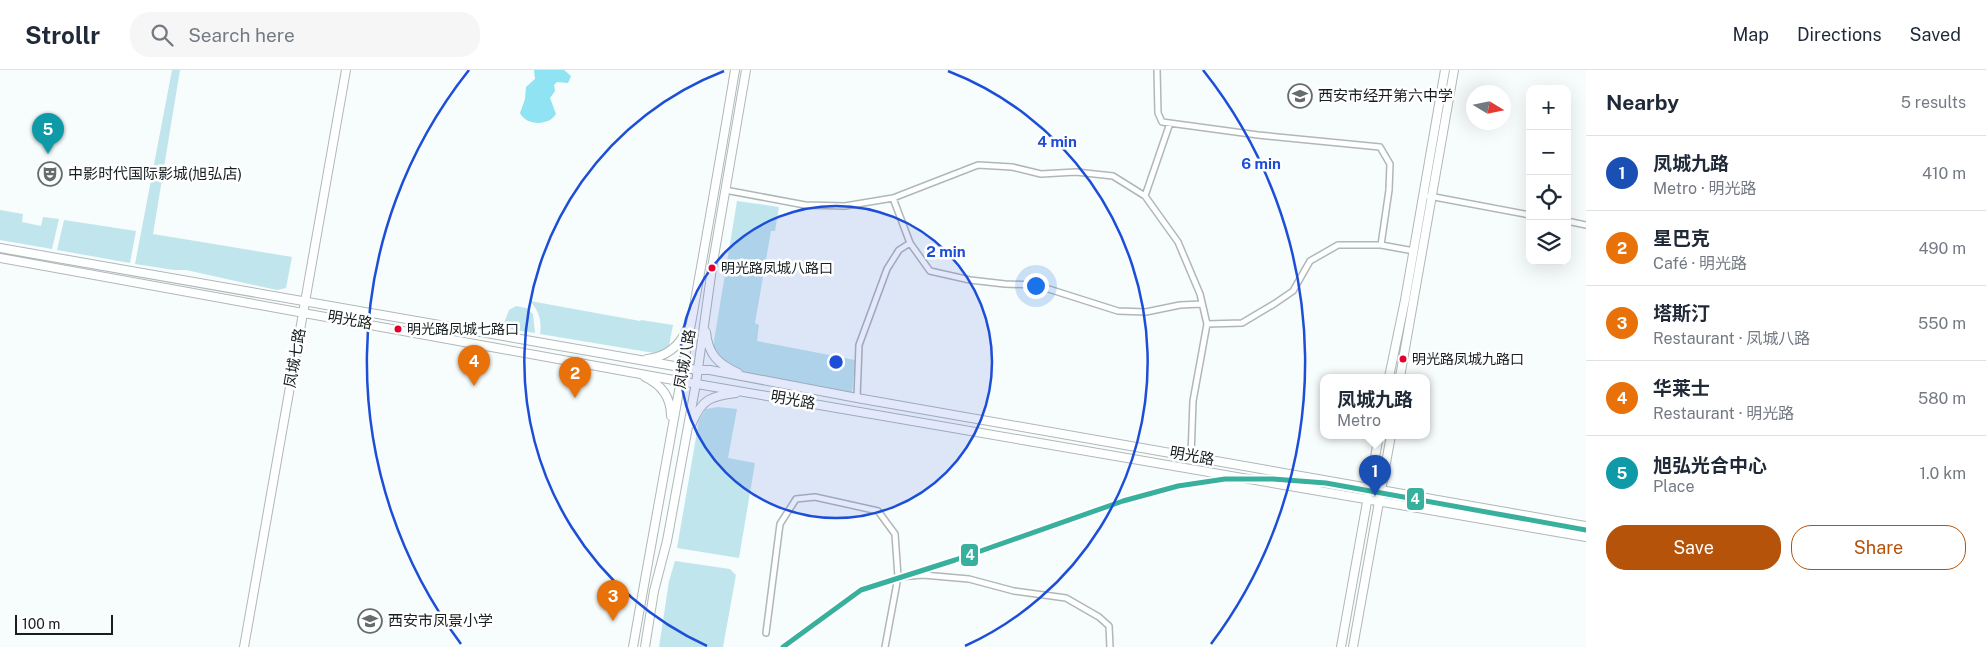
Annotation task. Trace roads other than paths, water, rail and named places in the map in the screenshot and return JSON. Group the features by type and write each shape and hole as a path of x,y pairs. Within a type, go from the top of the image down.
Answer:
{"main road":[{"name":"凤城七路","path":"244,647 346,70"},
{"name":"凤城八路","path":"633,647 735,70"},
{"name":"凤城八路","path":"645,647 654,590 667,541 696,383 725,190 746,70"},
{"path":"1400,374 1445,70"},
{"path":"1391,374 1414,250 1428,196 1454,70"},
{"name":"明光路","path":"0,248 682,368 710,370 857,398 1586,526"},
{"name":"明光路","path":"0,258 747,392 1586,537"},
{"path":"636,360 654,358 672,350 685,333 692,316"},
{"path":"705,318 707,343 717,360 749,378"},
{"path":"634,372 653,380 664,390 668,397 671,413 670,438"},
{"path":"686,439 697,411 705,401 722,395 747,392"},
{"path":"1341,647 1378,439"},
{"path":"1353,647 1390,439"}],"street":[{"path":"1157,70 1158,113 1162,122 1258,135 1380,147 1390,164 1389,190 1381,245"},
{"path":"1144,196 1170,123"},
{"path":"725,190 804,205 845,206 893,198 978,165 1012,167 1041,174 1076,172 1113,176 1144,196 1178,242 1202,304 1207,324 1193,401 1191,456"},
{"path":"1428,196 1526,213"},
{"path":"893,198 910,243 930,271 970,280 1036,285 1118,311 1146,312 1180,305 1202,304"},
{"path":"1571,223 1586,225"},
{"path":"857,398 859,345 886,269 899,250 910,243"},
{"path":"1207,324 1242,323 1266,309 1293,291 1310,261 1338,245 1381,245 1414,250"},
{"path":"766,633 780,524 796,499 815,498 878,511 895,534 898,577 885,647"},
{"path":"898,577 922,575 968,579 1014,591 1066,598 1099,617 1109,626 1110,647"}],"water":[{"path":"534,70 564,70 571,76 568,83 557,82 554,85 555,91 550,98 556,114 548,121 538,123 527,120 520,113 525,99 526,87 535,79"}],"metro line":[{"name":"4","path":"783,647 861,590 955,560 1123,501 1178,486 1225,479 1273,479 1326,483 1586,530"}],"place":[{"name":"西安市经开第六中学","path":"1300,96"},
{"name":"旭弘光合中心","path":"48,154"},
{"name":"中影时代国际影城(旭弘店)","path":"50,174"},
{"name":"明光路凤城八路口","path":"712,268"},
{"name":"明光路凤城七路口","path":"398,329"},
{"name":"明光路凤城九路口","path":"1403,359"},
{"name":"华莱士","path":"474,386"},
{"name":"星巴克","path":"575,398"},
{"name":"凤城九路","path":"1375,496"},
{"name":"西安市凤景小学","path":"370,621"},
{"name":"塔斯汀","path":"613,621"}]}
